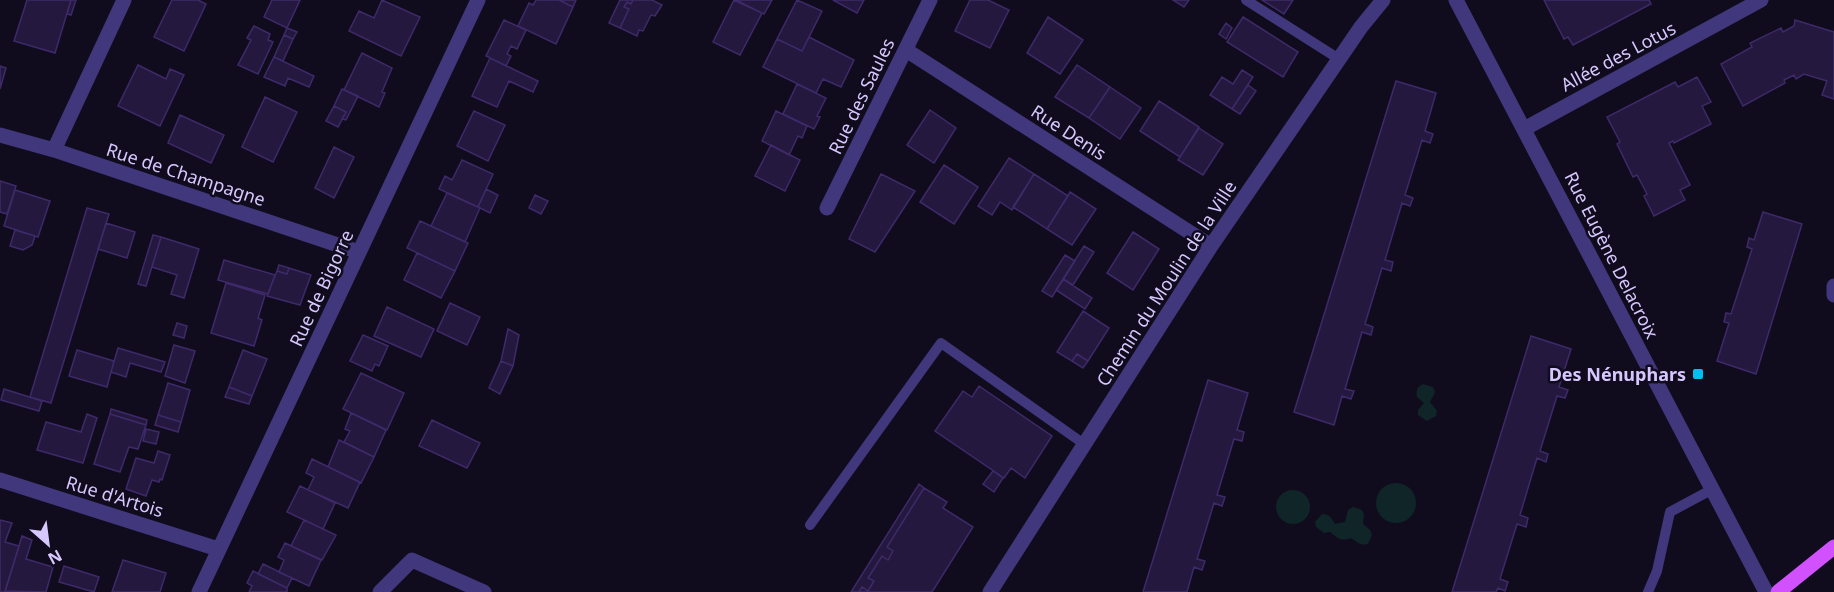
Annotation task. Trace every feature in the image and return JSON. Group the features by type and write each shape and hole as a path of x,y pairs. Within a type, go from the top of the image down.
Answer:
{"main road":[{"path":"1778,592 1834,547"}],"street":[{"path":"54,150 124,0"},
{"name":"Rue de Bigorre","path":"199,592 478,0"},
{"name":"Rue des Saules","path":"827,208 930,0"},
{"name":"Chemin du Moulin de la Ville","path":"990,592 1211,246 1339,59 1383,0"},
{"name":"Rue Eugène Delacroix","path":"1456,0 1766,592"},
{"name":"Allée des Lotus","path":"1524,129 1761,0"},
{"name":"Rue Denis","path":"906,50 1211,246"},
{"name":"Rue de Champagne","path":"0,135 54,150 359,252"},
{"path":"1834,286 1834,295"},
{"name":"Rue d'Artois","path":"0,480 218,549"},
{"path":"380,592 412,560 484,592"}],"lane":[{"path":"1246,0 1339,59"},
{"path":"810,525 941,343 1084,444"},
{"path":"1648,592 1657,571 1670,512 1711,490"}],"green space":[{"path":"1423,384 1433,387 1435,392 1430,402 1437,411 1436,416 1427,421 1418,415 1418,410 1424,403 1417,397 1417,391"},
{"path":"1396,483 1410,489 1416,503 1410,517 1396,523 1382,517 1376,503 1382,489"},
{"path":"1293,490 1305,495 1310,507 1305,519 1293,524 1281,519 1276,507 1281,495"},
{"path":"1353,507 1362,510 1363,524 1372,535 1368,544 1361,544 1351,538 1339,539 1330,532 1324,533 1316,527 1315,522 1322,514 1329,516 1335,524 1345,522 1348,510"}],"building":[{"path":"27,0 71,0 55,53 14,41"},
{"path":"71,0 76,0 71,15 67,14"},
{"path":"172,0 198,0 206,4 184,51 154,37"},
{"path":"272,0 300,0 287,28 264,17"},
{"path":"382,0 420,17 401,56 349,31 359,11 374,18"},
{"path":"536,0 559,0 573,7 556,44 518,26 529,3 533,5"},
{"path":"559,0 576,0 573,7"},
{"path":"620,0 633,0 631,4 627,2 624,7 629,9 620,28 609,23"},
{"path":"633,0 652,0 662,5 655,16 651,15 643,31 639,30 637,36 620,28 629,9 624,7 627,2 631,4"},
{"path":"734,0 762,13 740,55 713,42"},
{"path":"736,0 772,0 764,14"},
{"path":"797,0 822,11 802,51 777,39"},
{"path":"833,0 864,0 857,13"},
{"path":"970,0 988,0 1009,10 990,48 955,31"},
{"path":"1173,0 1189,0 1184,7"},
{"path":"1262,0 1293,0 1284,14"},
{"path":"1544,0 1649,0 1651,4 1573,45 1568,37 1564,39"},
{"path":"1048,17 1083,40 1060,74 1027,53"},
{"path":"1243,17 1298,52 1283,77 1227,42"},
{"path":"504,20 526,30 517,49 511,46 507,54 511,56 506,66 486,56"},
{"path":"1795,20 1834,32 1834,99 1822,95 1827,81 1804,74 1796,79 1794,75 1784,80 1785,83 1743,106 1721,64 1752,47 1750,43 1781,28 1783,32 1794,26"},
{"path":"1226,23 1232,28 1226,39 1219,34"},
{"path":"254,26 270,34 268,40 273,42 258,74 238,65 251,40 247,38"},
{"path":"287,28 297,32 293,39 284,35"},
{"path":"284,35 293,39 283,61 274,57"},
{"path":"809,37 854,60 841,87 823,79 816,93 763,67 777,39 802,51"},
{"path":"362,53 392,68 382,92 385,93 379,107 344,90"},
{"path":"274,57 314,76 309,87 288,78 285,86 264,77"},
{"path":"490,58 538,81 533,92 509,81 497,107 472,96"},
{"path":"138,65 166,79 170,69 184,75 160,126 118,106"},
{"path":"1077,65 1110,87 1089,118 1055,97"},
{"path":"0,66 6,68 0,89"},
{"path":"1242,70 1253,77 1232,109 1210,95 1222,77 1233,84"},
{"path":"1697,77 1711,102 1702,106 1711,124 1674,143 1673,141 1669,143 1690,185 1680,190 1685,200 1654,216 1644,196 1647,194 1637,175 1633,177 1617,144 1620,142 1607,117 1675,82 1678,87"},
{"path":"1396,81 1436,93 1425,131 1433,134 1430,143 1422,140 1405,195 1413,198 1410,206 1402,203 1385,260 1393,262 1391,271 1382,268 1365,324 1373,327 1371,335 1362,332 1345,389 1354,391 1351,399 1342,396 1334,425 1294,412"},
{"path":"797,84 826,98 817,116 820,117 814,129 783,114"},
{"path":"1248,85 1256,91 1240,114 1232,109"},
{"path":"1110,87 1141,108 1120,139 1089,118"},
{"path":"342,89 358,96 346,120 342,119 346,112 334,106"},
{"path":"265,97 297,112 273,162 242,147"},
{"path":"1159,101 1199,127 1180,157 1140,131"},
{"path":"334,106 346,112 338,127 326,121"},
{"path":"930,110 956,128 934,163 907,145"},
{"path":"474,111 505,125 488,161 457,146"},
{"path":"776,111 807,126 802,138 798,136 789,155 762,141"},
{"path":"180,115 224,135 211,163 168,143"},
{"path":"1199,128 1223,144 1203,175 1178,160"},
{"path":"771,145 800,160 785,191 755,176"},
{"path":"334,147 354,157 334,198 315,188"},
{"path":"1009,158 1034,174 1012,210 1000,202 992,215 978,206"},
{"path":"462,160 493,174 478,207 439,189 445,176 452,180"},
{"path":"944,165 978,187 954,224 920,202"},
{"path":"881,174 915,191 875,252 849,239"},
{"path":"1034,174 1068,196 1047,229 1013,207"},
{"path":"0,181 16,186 7,214 0,212"},
{"path":"486,189 498,195 490,213 478,207"},
{"path":"15,190 50,201 38,237 4,226"},
{"path":"1070,192 1096,209 1072,245 1047,229"},
{"path":"447,193 480,208 465,242 431,226"},
{"path":"535,195 548,201 541,214 529,208"},
{"path":"87,208 109,214 51,403 30,397"},
{"path":"1763,212 1802,224 1756,374 1717,361 1729,323 1724,322 1726,313 1731,314 1752,249 1747,247 1749,238 1754,240"},
{"path":"420,221 468,243 455,271 407,248"},
{"path":"106,223 135,232 127,258 98,249"},
{"path":"15,230 35,236 32,245 23,250 10,246"},
{"path":"1133,232 1159,249 1133,290 1107,273"},
{"path":"153,235 161,237 146,286 138,284"},
{"path":"161,237 199,249 184,298 171,294 177,275 152,267"},
{"path":"1084,246 1094,252 1073,285 1063,279"},
{"path":"417,253 455,271 441,298 404,280"},
{"path":"1065,255 1075,261 1052,297 1042,291"},
{"path":"224,260 275,275 268,294 218,280"},
{"path":"279,265 289,268 287,274 277,271"},
{"path":"289,268 311,275 300,305 267,296 277,271 287,274"},
{"path":"1063,279 1092,298 1085,309 1056,290"},
{"path":"226,283 265,295 258,318 262,320 254,346 211,333"},
{"path":"450,303 480,317 467,345 437,331"},
{"path":"387,307 434,329 421,357 374,336"},
{"path":"1083,311 1109,328 1088,361 1077,354 1072,361 1057,352"},
{"path":"177,323 187,326 184,338 173,335"},
{"path":"508,329 519,335 513,366 501,361"},
{"path":"363,335 388,346 379,366 375,364 372,371 350,361"},
{"path":"1531,336 1571,349 1559,387 1568,390 1565,398 1557,396 1540,451 1548,454 1546,462 1537,458 1520,515 1528,518 1526,527 1517,524 1500,579 1508,582 1505,591 1498,588 1496,592 1452,592"},
{"path":"174,345 195,351 185,383 165,376"},
{"path":"118,348 165,362 161,372 130,363 126,377 111,372"},
{"path":"77,350 114,361 107,387 69,376"},
{"path":"243,350 267,359 252,396 229,387"},
{"path":"1077,354 1088,361 1083,368 1072,361"},
{"path":"501,361 513,366 500,394 489,388"},
{"path":"361,373 404,393 387,430 343,409"},
{"path":"1208,380 1248,393 1237,430 1244,432 1242,441 1234,439 1217,495 1225,497 1222,506 1214,503 1197,559 1205,561 1202,570 1194,567 1187,592 1143,592"},
{"path":"168,383 190,390 181,422 158,415"},
{"path":"979,386 1052,436 1025,478 1011,468 1004,478 935,431 963,391 972,397"},
{"path":"229,387 252,396 249,404 225,397"},
{"path":"4,389 42,401 39,411 1,400"},
{"path":"111,409 147,420 146,425 110,414"},
{"path":"351,413 386,430 374,457 344,442 350,431 345,429"},
{"path":"87,414 97,418 83,463 37,450 46,422 81,432"},
{"path":"110,414 146,425 138,449 129,447 120,472 94,464"},
{"path":"158,415 181,422 178,432 155,425"},
{"path":"432,420 480,443 467,468 419,446"},
{"path":"146,429 159,432 156,444 143,441"},
{"path":"339,440 374,457 361,483 328,467"},
{"path":"158,451 170,455 162,480 160,479 159,482 152,480 146,496 126,489 136,458 154,463"},
{"path":"312,459 360,482 348,508 308,490 314,477 306,473"},
{"path":"993,471 1003,478 994,492 983,484"},
{"path":"919,484 924,488 887,547 893,551 888,560 882,556 868,578 874,581 868,591 862,587 859,592 851,592"},
{"path":"300,486 335,503 323,529 287,512"},
{"path":"924,488 947,502 943,508 973,527 932,592 859,592 862,587 868,591 874,581 868,578 882,556 888,560 893,551 887,547"},
{"path":"0,520 12,523 5,542 19,546 5,592 0,592"},
{"path":"304,520 336,535 322,560 291,546"},
{"path":"22,536 32,540 26,559 53,567 46,592 5,591"},
{"path":"285,543 321,560 309,586 279,572 284,560 278,557"},
{"path":"123,560 166,573 160,592 112,592"},
{"path":"263,564 292,578 287,588 258,574"},
{"path":"64,566 99,577 94,592 59,582"},
{"path":"253,571 287,588 287,592 249,592 252,586 247,583"}],"place":[{"name":"Des Nénuphars","path":"1698,374"}]}
